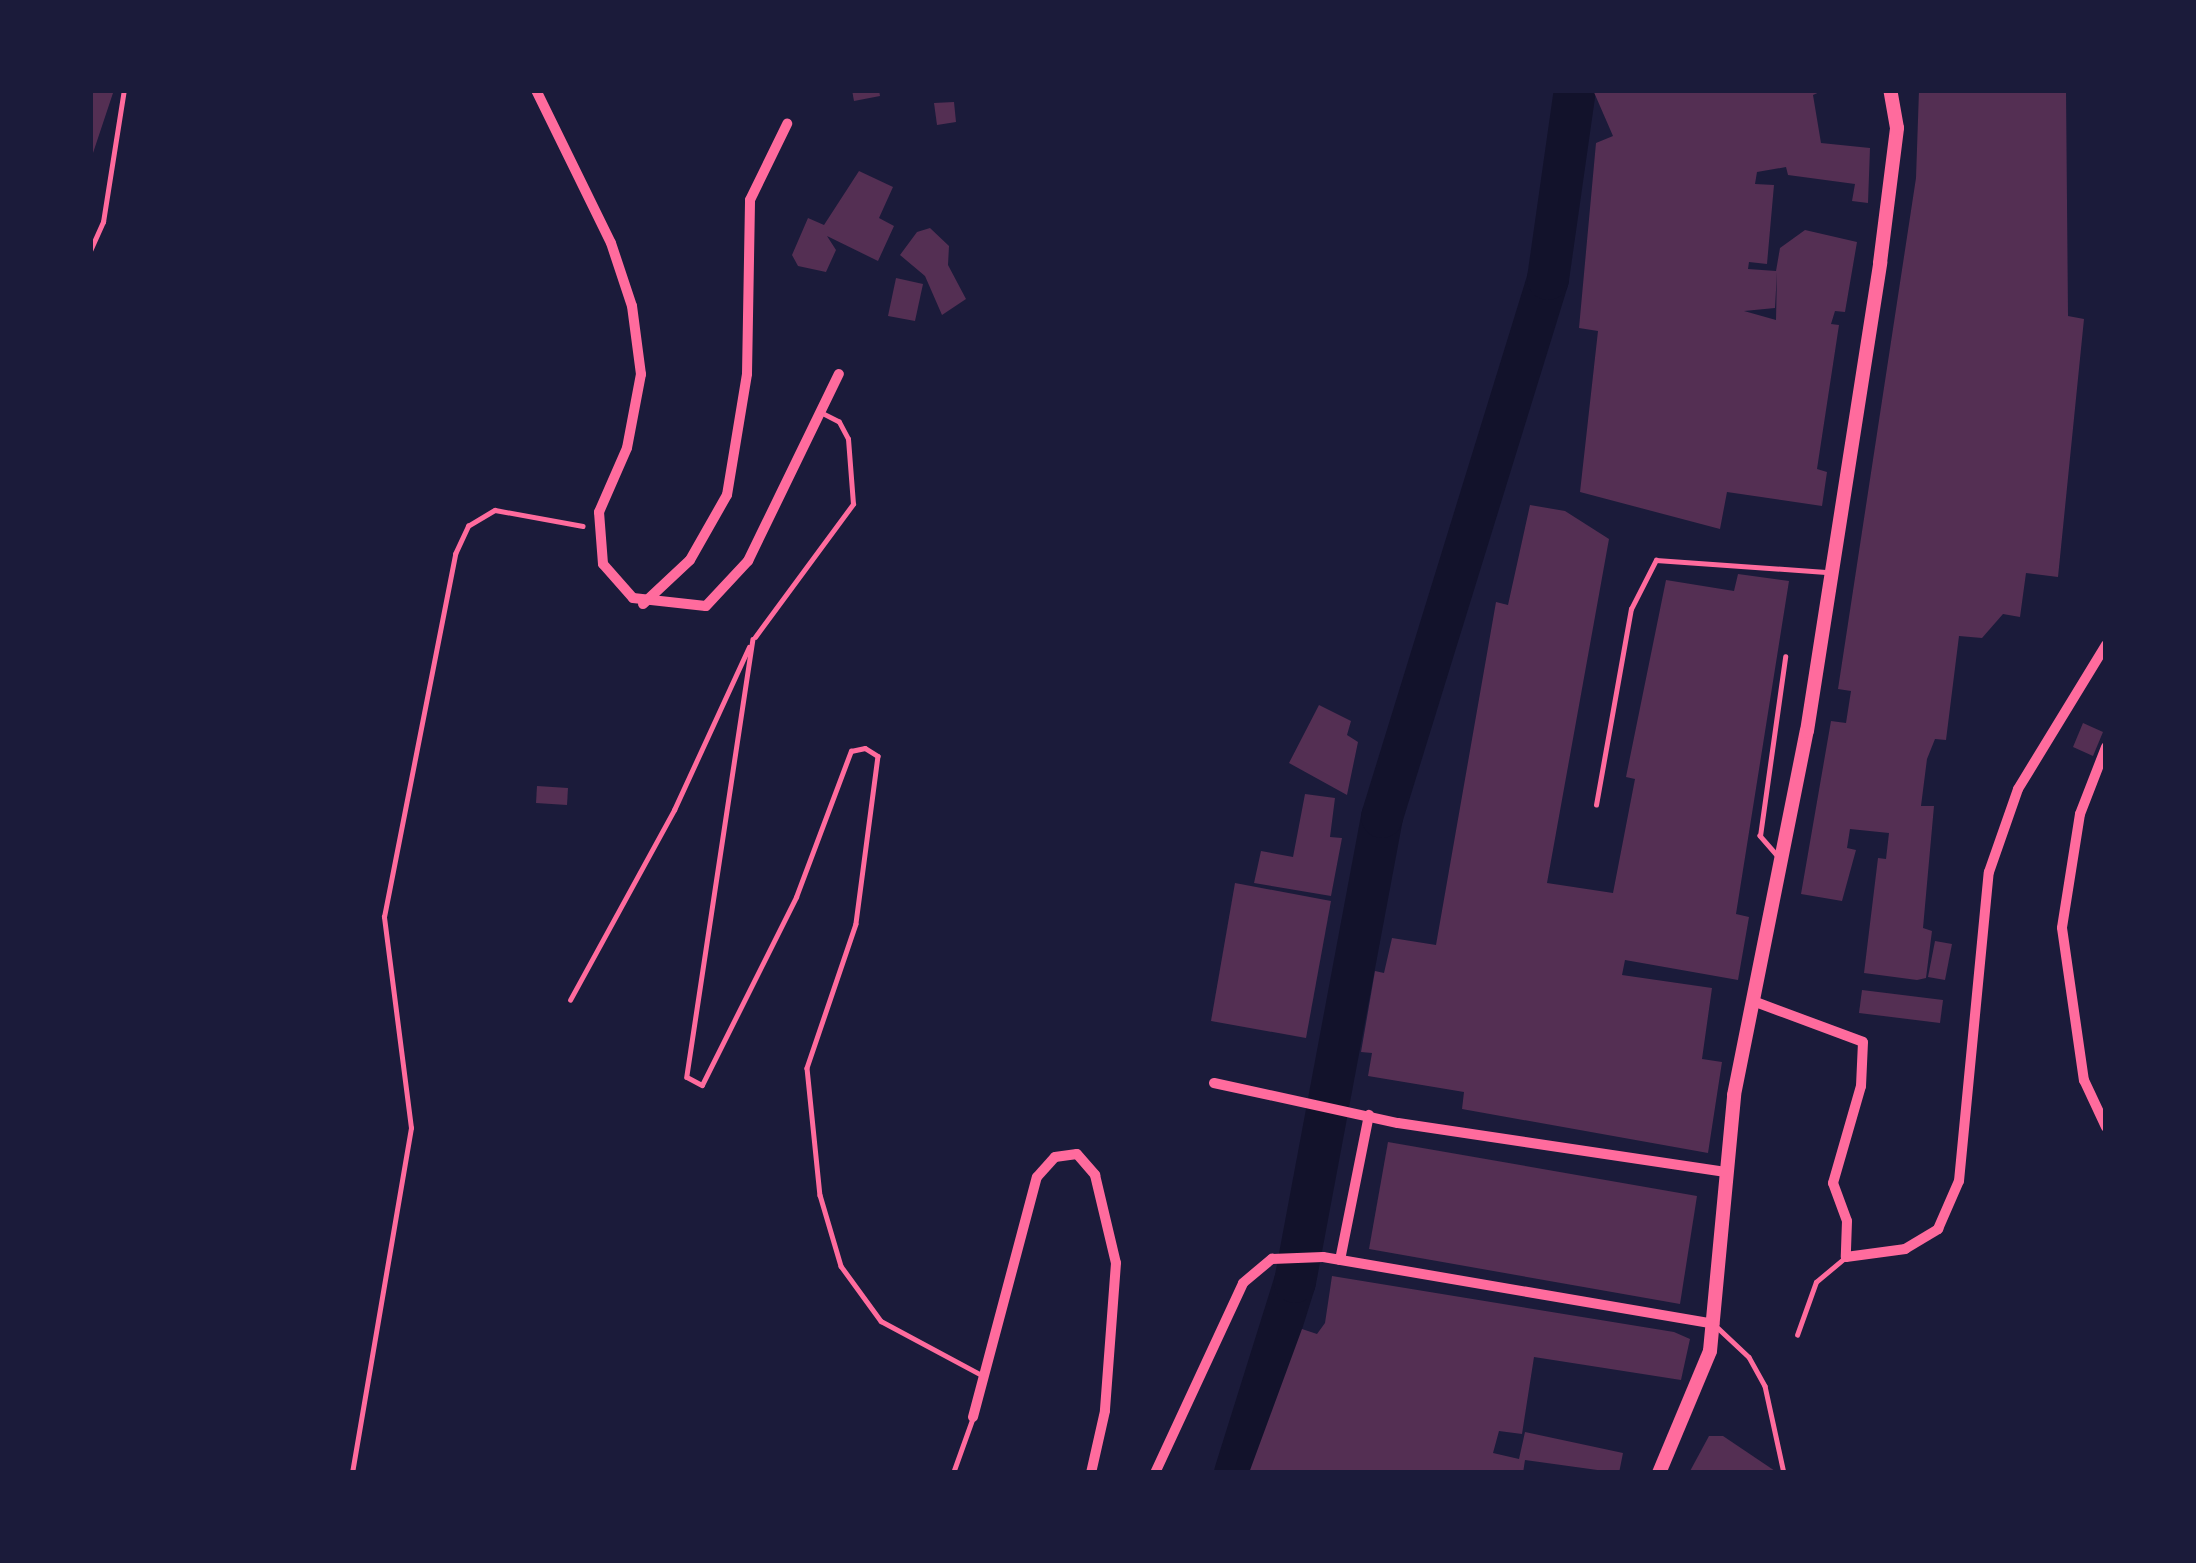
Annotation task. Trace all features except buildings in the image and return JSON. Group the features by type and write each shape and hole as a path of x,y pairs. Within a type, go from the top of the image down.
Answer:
{"main road":[{"path":"1659,1473 1698,1387 1714,1324 1727,1172 1753,1001 1832,572 1894,160 1890,90"}],"street":[{"path":"536,90 611,243 632,306 641,374 627,448 599,512 603,563 643,604 706,606 748,561 839,374"},
{"path":"643,604 689,560 727,495 747,374 750,200 787,124"},
{"path":"1753,1001 1863,1042 1861,1086 1833,1183 1846,1221 1846,1257 1905,1249 1948,1216 1969,1101 1989,872 2018,790 2106,645"},
{"path":"2106,747 2080,814 2062,928 2084,1080 2106,1127"},
{"path":"1214,1083 1369,1115 1727,1172"},
{"path":"1340,1260 1369,1115"},
{"path":"973,1417 1036,1177 1055,1157 1077,1154 1095,1175 1115,1263 1105,1411 1091,1473"},
{"path":"1156,1473 1243,1283 1259,1264 1323,1256 1714,1324"}],"lane":[{"path":"90,251 103,222 124,90"},
{"path":"569,1000 674,811 753,639 853,504 848,439 839,422 823,414"},
{"path":"1596,805 1630,609 1656,560 1832,572"},
{"path":"753,639 687,1077 702,1085 796,897 851,751 865,748 878,756 856,924 807,1069 820,1196 842,1266 881,1321 984,1376"},
{"path":"1781,862 1760,836 1785,657"},
{"path":"1797,1335 1816,1282 1846,1257"},
{"path":"1714,1324 1749,1357 1765,1386 1784,1473"},
{"path":"953,1473 973,1417"}],"path":[{"path":"352,1473 411,1128 384,917 455,554 468,526 495,510 600,530"}],"waterway":[{"path":"1235,1473 1295,1282 1382,817 1548,279 1575,90"}]}
